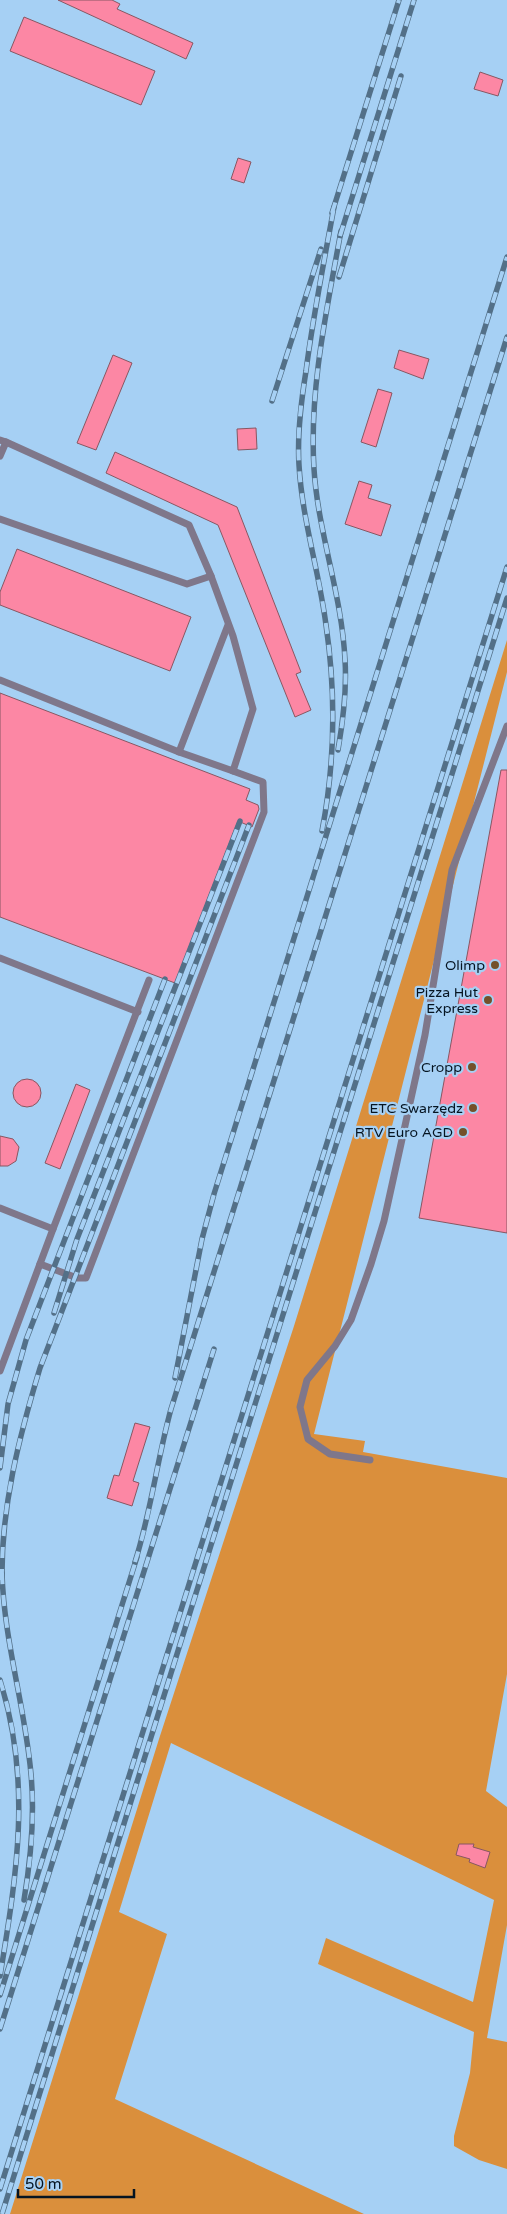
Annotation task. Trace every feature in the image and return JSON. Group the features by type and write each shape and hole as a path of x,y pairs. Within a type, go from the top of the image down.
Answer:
{"lane":[{"path":"0,456 3,441 189,525 211,576 253,709 233,771"},
{"path":"0,519 187,584 211,576"},
{"path":"179,752 228,625"},
{"path":"0,680 179,752 263,782 264,812 86,1278 77,1278 40,1264"},
{"path":"370,1460 330,1454 308,1439 300,1407 307,1380 335,1346 351,1320 371,1264 384,1221 425,1035 452,870 507,726"},
{"path":"0,958 138,1012"},
{"path":"0,1371 149,980"},
{"path":"0,1208 54,1229"}],"shaded area":[{"path":"507,640 507,672 314,1434 365,1441 363,1452 507,1478 507,1674 486,1791 507,1807 507,1925 487,2038 507,2042 507,2169 479,2160 454,2146 454,2136 470,2073 474,2032 318,1964 326,1938 473,2002 494,1900 171,1743 119,1912 167,1934 115,2099 364,2214 10,2214 159,1739 294,1326"}],"building":[{"path":"58,0 112,0 120,4 117,9 193,43 186,59"},
{"path":"24,17 155,71 141,105 10,51"},
{"path":"480,72 503,80 498,96 474,89"},
{"path":"238,158 251,162 244,183 231,179"},
{"path":"399,350 429,359 423,379 394,368"},
{"path":"113,355 132,363 96,450 77,443"},
{"path":"378,389 392,393 376,447 361,442"},
{"path":"256,428 257,449 238,450 237,429"},
{"path":"115,452 237,507 301,672 296,674 311,710 295,717 218,525 106,473"},
{"path":"359,481 372,485 368,498 391,505 381,536 345,524"},
{"path":"17,549 191,617 170,671 0,605 0,592"},
{"path":"0,693 250,789 246,800 258,805 259,809 252,827 238,821 175,983 0,917"},
{"name":"ETC Swarzędz","path":"501,770 507,770 507,1233 419,1218"},
{"path":"27,1079 37,1083 41,1093 37,1103 27,1107 17,1103 13,1093 17,1083"},
{"path":"76,1084 90,1090 60,1169 45,1163"},
{"path":"0,1136 13,1139 19,1147 16,1161 8,1166 0,1166"},
{"path":"135,1423 150,1427 133,1481 139,1483 132,1506 107,1498 114,1475 119,1476"},
{"path":"459,1844 474,1844 473,1847 490,1852 485,1868 469,1862 470,1859 456,1855"}],"railway":[{"path":"332,213 399,0"},
{"path":"340,236 414,0"},
{"path":"339,277 401,76"},
{"path":"322,831 330,780 333,702 323,605 301,485 299,442 301,406 309,350 334,207"},
{"path":"338,750 344,705 345,660 339,612 316,493 313,439 320,349 341,231"},
{"path":"272,401 321,249"},
{"path":"175,1378 202,1239 214,1194 507,257"},
{"path":"135,1562 171,1409 507,337"},
{"path":"0,2189 507,567"},
{"path":"2,2214 507,598"},
{"path":"54,1313 77,1239 240,821"},
{"path":"2,1580 2,1553 8,1499 18,1446 40,1368 249,825"},
{"path":"0,1468 8,1404 26,1340 165,979"},
{"path":"0,2029 214,1349"},
{"path":"0,1995 137,1557"},
{"path":"2,1573 10,1649 31,1774 32,1837 24,1900"},
{"path":"0,1680 10,1718 19,1791 16,1864 0,1976"}],"place":[{"name":"Olimp","path":"495,965"},
{"name":"Pizza Hut Express","path":"488,1000"},
{"name":"Cropp","path":"472,1067"},
{"name":"ETC Swarzędz","path":"473,1108"},
{"name":"RTV Euro AGD","path":"463,1132"}]}
